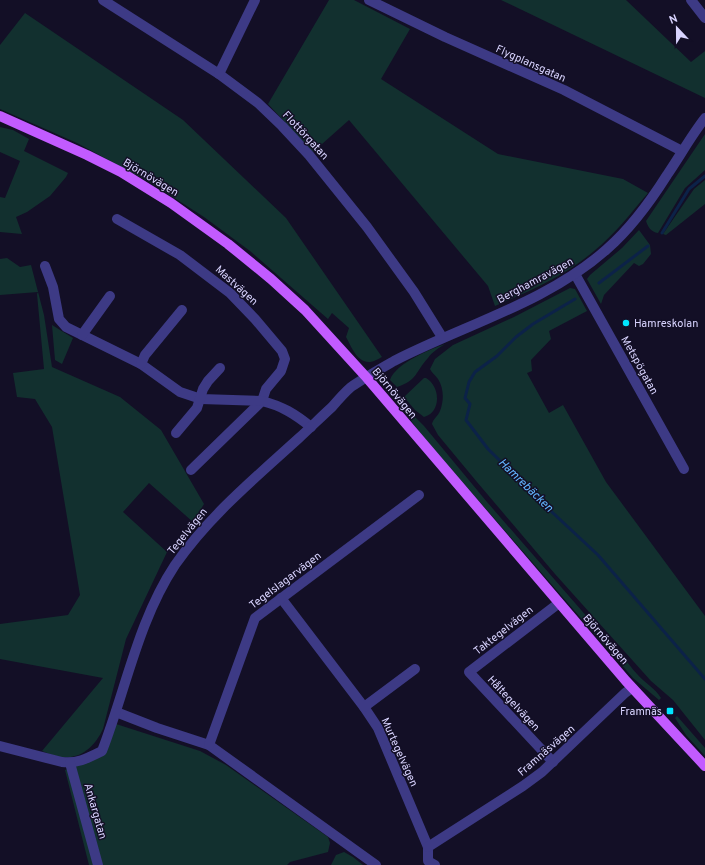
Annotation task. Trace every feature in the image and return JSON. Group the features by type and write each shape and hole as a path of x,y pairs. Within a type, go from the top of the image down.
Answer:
{"main road":[{"name":"Björnövägen","path":"0,116 121,172 172,203 222,239 271,279 305,310 367,378 632,688 705,766"}],"street":[{"name":"Flottörgatan","path":"103,0 219,74 258,103 282,126 309,155 380,245 414,292 442,337"},
{"path":"219,74 255,0"},
{"name":"Flygplansgatan","path":"369,0 445,37 564,90 682,151"},
{"path":"691,0 705,18"},
{"name":"Berghamravägen","path":"367,378 392,362 442,337 508,309 575,274 607,249 636,220 705,118"},
{"name":"Mastvägen","path":"117,218 180,255 230,293 255,319 282,351 285,359 282,372 266,390 262,401 191,470"},
{"path":"46,266 53,287 59,319 66,327 140,364 180,392 201,399 262,401 282,407 294,413 311,427"},
{"name":"Metspögatan","path":"575,274 684,469"},
{"path":"82,335 110,296"},
{"path":"140,364 182,310"},
{"path":"176,433 197,408 203,389 220,368"},
{"name":"Tegelvägen","path":"70,763 80,761 102,751 137,644 149,615 175,566 186,550 233,497 311,427 351,388 367,378"},
{"name":"Tegelslagarvägen","path":"209,745 254,618 419,495"},
{"name":"Murtegelvägen","path":"281,598 378,728 428,847 428,861 435,865"},
{"name":"Taktegelvägen","path":"474,678 468,672 559,603"},
{"path":"364,708 415,669"},
{"name":"Håltegelvägen","path":"474,678 553,762"},
{"name":"Framnäsvägen","path":"428,847 523,786 553,762 632,688"},
{"path":"116,712 157,728 209,745 376,865"},
{"path":"0,746 70,763"},
{"name":"Ankargatan","path":"70,763 98,865"}],"green space":[{"path":"329,0 354,0 410,29 381,79 498,154 623,179 648,193 609,238 583,260 547,282 495,306 488,286 349,120 313,152 268,104"},
{"path":"501,0 626,0 691,62 705,51 705,98"},
{"path":"25,13 183,120 286,218 382,357 371,362 361,360 352,349 346,337 349,328 332,313 328,319 250,251 204,217 151,183 77,143 0,109 0,45"},
{"path":"0,127 13,130 29,139 24,151 68,173 50,196 27,212 16,217 22,234 0,232 0,197 5,198 20,161 0,152"},
{"path":"705,134 705,170 685,188 658,233 653,232 646,221"},
{"path":"705,180 705,204 666,235 663,234 694,189"},
{"path":"639,230 650,245 651,254 643,264 639,266 634,263 604,295 601,304 587,279 622,248"},
{"path":"7,258 20,267 31,265 44,315 52,367 120,397 161,430 204,504 193,522 149,483 123,512 167,552 126,639 103,729 96,741 81,754 68,757 58,757 42,751 103,678 0,659 0,624 68,615 80,595 52,427 35,399 17,397 13,373 44,369 38,292 0,295 0,259"},
{"path":"570,288 575,289 587,311 549,331 551,339 531,360 532,371 527,373 549,413 563,405 606,482 705,616 705,740 673,700 651,681 555,574 438,435 432,424 440,411 443,399 440,383 430,369 435,359 453,345 514,317"},
{"path":"52,325 73,338 62,364 55,360"},
{"path":"445,344 432,354 416,375 409,381 397,387 390,380 393,374 406,363"},
{"path":"424,378 431,382 437,399 434,410 424,417 415,410 404,397"},
{"path":"406,408 424,426 487,502 635,672 656,691 661,698 659,700 633,678 426,440 405,413 403,409"},
{"path":"677,716 705,748 705,756 686,735 675,718"},
{"path":"116,724 200,751 226,765 328,837 330,843 328,852 290,862 287,865 89,865 65,770 90,761"},
{"path":"344,852 363,865 331,865 336,855"}],"waterway":[{"name":"Hamrebäcken","path":"662,233 689,189 705,176"},
{"name":"Hamrebäcken","path":"599,283 648,246"},
{"name":"Hamrebäcken","path":"575,299 533,324 516,337 497,356 475,372 469,382 465,398 470,404 466,420 488,449 598,555 705,679"}],"place":[{"name":"Hamreskolan","path":"626,323"},
{"name":"Framnäs","path":"670,711"}]}
